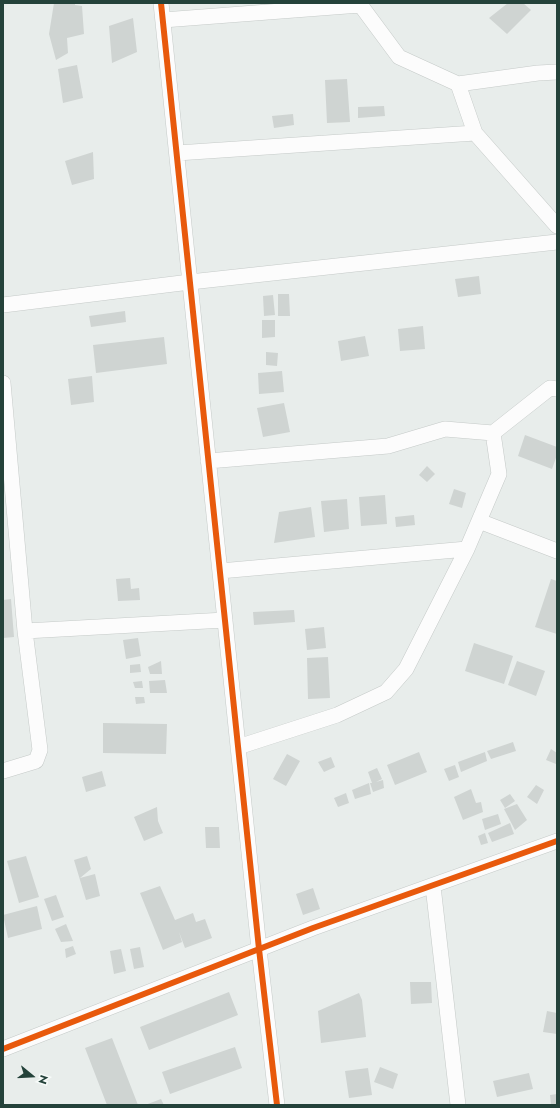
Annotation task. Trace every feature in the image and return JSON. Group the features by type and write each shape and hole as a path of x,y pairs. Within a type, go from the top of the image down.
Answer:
{"street":[{"path":"161,3 276,1105"},
{"path":"163,20 359,4 399,57 458,84 538,73 557,72"},
{"path":"458,84 474,133 557,226"},
{"path":"177,153 474,133"},
{"path":"3,305 190,282 557,242"},
{"path":"3,383 25,631 40,750 36,761 3,771"},
{"path":"208,461 388,446 445,429 493,433 550,388 557,389"},
{"path":"238,747 337,715 386,692 406,669 467,549 499,474 493,433"},
{"path":"479,521 557,552"},
{"path":"220,571 467,549"},
{"path":"25,631 225,620"},
{"path":"3,1049 313,928 557,841"},
{"path":"433,886 458,1105"}],"building":[{"path":"54,3 75,3 75,5 82,6 84,34 67,38 68,53 56,60 49,34"},
{"path":"508,3 523,3 531,10 507,34 489,18"},
{"path":"133,18 137,52 112,63 109,26"},
{"path":"77,65 83,98 63,103 58,69"},
{"path":"347,79 350,122 327,123 325,80"},
{"path":"384,106 385,116 358,118 358,107"},
{"path":"293,114 294,125 274,128 272,116"},
{"path":"93,152 94,179 72,185 65,161"},
{"path":"479,276 481,294 458,297 455,279"},
{"path":"278,294 289,294 290,316 278,316"},
{"path":"273,295 275,315 264,316 263,296"},
{"path":"125,311 126,322 91,327 89,316"},
{"path":"262,320 275,320 275,337 262,338"},
{"path":"423,326 425,349 400,351 398,329"},
{"path":"365,336 369,356 341,361 338,341"},
{"path":"164,337 167,364 96,373 93,345"},
{"path":"266,352 278,353 277,366 266,365"},
{"path":"282,371 284,392 259,394 258,373"},
{"path":"92,376 94,402 71,405 68,379"},
{"path":"284,403 290,432 263,437 257,408"},
{"path":"525,435 557,447 557,455 552,469 518,456"},
{"path":"427,466 435,474 427,482 419,475"},
{"path":"454,489 466,493 462,508 449,504"},
{"path":"385,495 387,524 361,526 359,497"},
{"path":"347,499 349,529 324,532 321,501"},
{"path":"311,507 315,537 274,543 279,512"},
{"path":"414,515 415,525 396,527 395,517"},
{"path":"130,578 131,589 139,588 140,600 118,601 116,579"},
{"path":"551,579 557,581 557,634 535,627"},
{"path":"11,599 14,637 3,638 3,600"},
{"path":"294,610 295,622 254,625 253,612"},
{"path":"324,627 326,648 307,650 305,629"},
{"path":"138,638 141,656 126,659 123,640"},
{"path":"474,643 513,656 504,684 465,671"},
{"path":"328,657 330,698 308,699 307,658"},
{"path":"161,661 162,674 150,674 148,667"},
{"path":"517,661 545,671 536,696 508,685"},
{"path":"140,664 141,672 130,673 130,665"},
{"path":"165,680 167,693 150,693 149,681"},
{"path":"142,681 143,688 135,688 133,682"},
{"path":"135,697 144,697 145,703 136,704"},
{"path":"103,723 167,724 166,754 103,753"},
{"path":"513,742 516,751 491,759 487,751"},
{"path":"551,749 557,753 556,764 546,760"},
{"path":"419,752 427,772 395,785 387,765"},
{"path":"485,752 487,761 461,772 458,762"},
{"path":"287,754 300,761 286,786 273,779"},
{"path":"331,757 335,767 324,772 318,762"},
{"path":"455,765 459,777 449,781 444,769"},
{"path":"377,768 382,779 376,782 383,780 384,788 373,792 370,783 372,783 368,772"},
{"path":"102,771 106,786 86,792 82,777"},
{"path":"369,783 371,794 355,799 352,790"},
{"path":"536,785 544,790 537,804 527,797"},
{"path":"471,789 476,803 481,802 483,812 463,820 454,797"},
{"path":"346,793 349,803 338,807 334,798"},
{"path":"510,794 515,801 505,808 500,800"},
{"path":"517,804 527,820 515,830 504,809"},
{"path":"157,807 158,821 163,833 144,841 134,817"},
{"path":"498,814 501,824 485,830 482,819"},
{"path":"510,823 514,834 492,842 488,833"},
{"path":"205,827 219,827 220,848 206,848"},
{"path":"485,833 488,843 481,845 478,836"},
{"path":"26,856 39,897 19,903 7,861"},
{"path":"87,856 91,869 80,878 95,874 100,896 86,900 74,860"},
{"path":"160,886 175,920 193,913 196,922 205,919 212,938 185,948 179,932 182,942 163,950 140,893"},
{"path":"313,888 320,909 303,915 296,894"},
{"path":"56,895 64,917 52,921 44,899"},
{"path":"37,906 42,929 8,938 3,915"},
{"path":"66,924 73,941 61,942 55,929"},
{"path":"73,946 76,954 66,958 65,949"},
{"path":"140,947 144,967 134,969 130,949"},
{"path":"121,949 126,971 114,974 110,951"},
{"path":"410,982 431,982 432,1003 411,1004"},
{"path":"229,992 238,1015 149,1050 140,1027"},
{"path":"359,993 362,1000 366,1037 321,1043 318,1011"},
{"path":"547,1011 557,1013 557,1034 543,1032"},
{"path":"112,1038 138,1105 107,1105 85,1048"},
{"path":"235,1047 242,1068 170,1094 162,1072"},
{"path":"380,1067 398,1074 393,1089 374,1082"},
{"path":"368,1068 372,1095 349,1098 345,1071"},
{"path":"529,1073 533,1089 497,1097 493,1081"},
{"path":"557,1094 557,1105 551,1105 550,1095"},
{"path":"161,1099 164,1105 145,1105"}],"cycle path":[{"path":"161,3 259,949 277,1105"},
{"path":"3,1049 313,928 557,841"}]}
